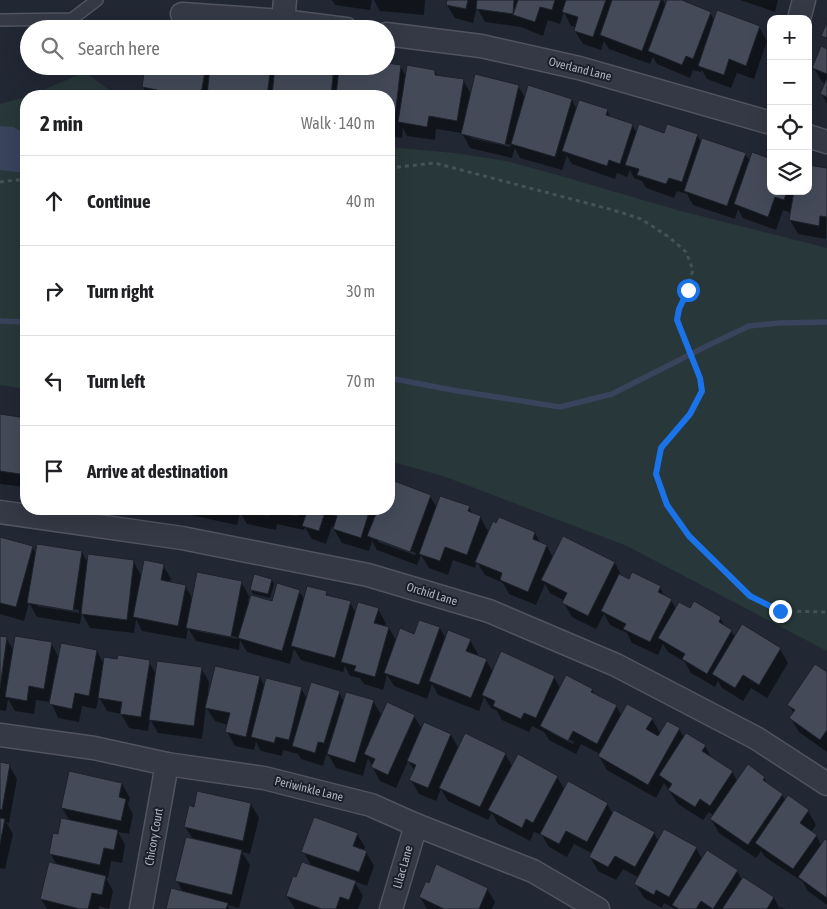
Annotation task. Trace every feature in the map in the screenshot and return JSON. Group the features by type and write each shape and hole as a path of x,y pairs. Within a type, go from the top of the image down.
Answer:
{"street":[{"path":"800,15 804,0"},
{"path":"182,14 284,10 317,20"},
{"name":"Overland Lane","path":"395,35 481,46 579,68 767,121"},
{"path":"812,137 827,142"},
{"name":"Orchid Lane","path":"0,512 20,515"},
{"name":"Orchid Lane","path":"21,515 182,538 368,575 489,611 616,665 756,738 827,784"},
{"name":"Periwinkle Lane","path":"0,735 94,748 167,764 264,778 371,805 416,825 533,871 598,909"},
{"name":"Chicory Court","path":"141,909 167,764"},
{"name":"Lilac Lane","path":"391,909 416,825"}],"lane":[{"path":"0,20 72,20 97,0"}],"path":[{"path":"395,167 436,163 613,210 641,219 686,252 693,270 677,320 681,335 700,378 702,391 690,414 661,448 656,474 667,505 689,536 750,596 780,611 827,612"},
{"path":"0,182 20,180"}],"shaded area":[{"path":"78,75 89,75 109,90 43,90"},
{"path":"20,99 20,388 0,385 0,104"},
{"path":"395,148 454,153 506,161 677,210 827,248 827,651 627,546 443,476 395,463"}],"water":[{"path":"0,126 13,127 20,131 20,172 0,170"}],"building":[{"path":"447,0 468,0 466,9 446,5"},
{"path":"477,0 514,0 513,14 476,9"},
{"path":"518,0 555,0 552,10 540,7 535,22 513,15"},
{"path":"566,0 606,0 593,37 574,31 578,17 562,12"},
{"path":"612,0 661,0 642,51 600,35"},
{"path":"667,0 682,0 711,12 693,59 686,56 682,65 648,51"},
{"path":"717,10 760,26 746,66 729,59 724,75 698,66"},
{"path":"827,22 827,38 821,36"},
{"path":"821,46 827,49 827,74 812,68"},
{"path":"395,64 401,65 395,116 395,90 337,90 338,75 395,75"},
{"path":"407,65 435,70 435,75 464,79 457,121 429,116 427,127 398,122"},
{"path":"475,74 519,85 505,145 461,134"},
{"path":"144,75 204,75 202,90 157,90 142,87"},
{"path":"209,75 270,75 268,90 208,90"},
{"path":"274,75 333,75 332,90 273,90"},
{"path":"827,78 827,97 820,94"},
{"path":"528,85 572,99 555,157 511,144"},
{"path":"579,100 608,109 606,115 633,124 620,164 609,160 607,166 562,151"},
{"path":"639,124 664,133 667,124 698,134 682,182 669,178 666,184 637,175 639,169 625,165"},
{"path":"702,138 746,153 727,206 684,191"},
{"path":"752,152 767,158 767,195 786,195 784,200 775,197 768,217 734,204"},
{"path":"812,166 827,168 827,217 820,216 819,226 789,220 793,195 812,195"},
{"path":"0,414 20,417 20,474 0,471"},
{"path":"395,481 431,495 410,552 367,536 376,515 395,515"},
{"path":"440,496 470,506 468,511 481,516 467,555 445,547 440,561 419,554"},
{"path":"306,515 324,515 319,531 302,526"},
{"path":"334,515 368,515 361,538 333,529 337,516"},
{"path":"499,517 535,532 533,539 547,545 528,592 500,580 502,573 475,562 493,521 496,523"},
{"path":"563,536 615,562 588,616 562,603 567,593 541,580"},
{"path":"0,537 33,546 16,607 0,603"},
{"path":"37,544 82,551 73,611 27,603"},
{"path":"88,554 134,560 127,620 81,614"},
{"path":"144,560 164,564 161,580 186,585 178,626 133,617"},
{"path":"197,572 242,581 231,637 186,628"},
{"path":"632,572 661,586 658,592 672,599 650,642 623,629 626,624 601,611 619,574 629,579"},
{"path":"254,574 272,579 268,594 250,590"},
{"path":"277,583 300,590 282,651 238,638 251,595 272,601"},
{"path":"307,586 327,591 326,595 351,601 335,658 291,646"},
{"path":"694,601 721,617 719,622 732,630 707,674 682,659 685,654 658,638 679,602 690,608"},
{"path":"358,602 379,608 374,623 389,627 375,677 354,671 356,666 341,662"},
{"path":"419,620 440,627 419,685 384,673 400,628 414,634"},
{"path":"742,624 781,648 759,685 743,675 735,688 712,674"},
{"path":"448,630 471,639 466,651 487,659 471,698 429,681"},
{"path":"0,636 7,637 0,688"},
{"path":"15,636 52,642 44,689 29,686 27,701 5,697"},
{"path":"61,643 97,650 89,696 75,693 72,709 49,704"},
{"path":"501,651 555,676 536,718 524,713 521,719 493,706 495,701 482,695"},
{"path":"118,655 150,660 141,717 120,714 122,702 98,698 104,657 117,659"},
{"path":"157,661 202,667 194,726 149,720"},
{"path":"815,664 827,672 827,730 820,740 789,718 795,710 787,705"},
{"path":"215,666 260,676 246,737 225,732 230,713 205,708"},
{"path":"566,675 593,689 591,692 617,705 597,744 573,731 568,741 540,726"},
{"path":"266,678 302,687 289,740 276,737 274,743 251,737"},
{"path":"311,682 340,691 324,743 318,742 315,753 292,746"},
{"path":"346,692 374,700 355,763 327,754"},
{"path":"387,702 415,715 388,775 371,767 375,759 364,754"},
{"path":"627,704 653,718 646,729 658,736 667,721 680,728 648,785 598,756"},
{"path":"424,722 451,734 428,788 409,780 416,765 407,761"},
{"path":"465,733 506,753 480,807 439,788"},
{"path":"686,733 706,745 702,751 733,771 710,806 700,799 695,807 668,790 672,784 659,775"},
{"path":"518,754 558,776 533,823 526,819 522,828 488,810"},
{"path":"0,762 10,764 2,810 0,809"},
{"path":"748,764 765,777 763,780 783,794 748,845 710,819"},
{"path":"69,771 122,783 119,797 126,799 121,821 61,808"},
{"path":"568,781 608,803 587,842 566,831 559,844 540,834"},
{"path":"197,791 251,803 243,841 184,827 189,805 194,807"},
{"path":"788,795 809,810 800,823 817,835 793,869 755,843"},
{"path":"614,810 655,832 635,867 615,856 608,867 589,857"},
{"path":"314,817 358,833 353,846 367,851 359,872 301,852"},
{"path":"0,818 5,819 0,844"},
{"path":"61,818 118,830 114,850 104,848 100,865 49,854 53,833 58,834"},
{"path":"664,829 697,847 669,897 656,890 654,895 634,884"},
{"path":"186,837 242,850 232,895 175,881"},
{"path":"825,839 827,840 827,898 798,877"},
{"path":"707,850 738,870 713,909 701,901 696,909 679,909 672,905"},
{"path":"49,862 106,876 102,895 92,893 88,909 80,909 40,899"},
{"path":"302,862 356,881 349,900 340,897 336,909 322,909 286,896 293,876 296,877"},
{"path":"436,864 488,888 479,909 444,909 419,897 426,881 429,883"},
{"path":"743,877 774,897 767,909 722,909"},
{"path":"171,888 228,903 226,909 166,909"}],"waterway":[{"path":"0,321 20,322"},
{"path":"395,379 560,407 612,394 749,326 827,322"}],"route":[{"path":"688,290 679,309 677,320 681,335 700,378 702,391 690,414 661,448 656,474 667,505 689,536 750,596 780,611"}]}
